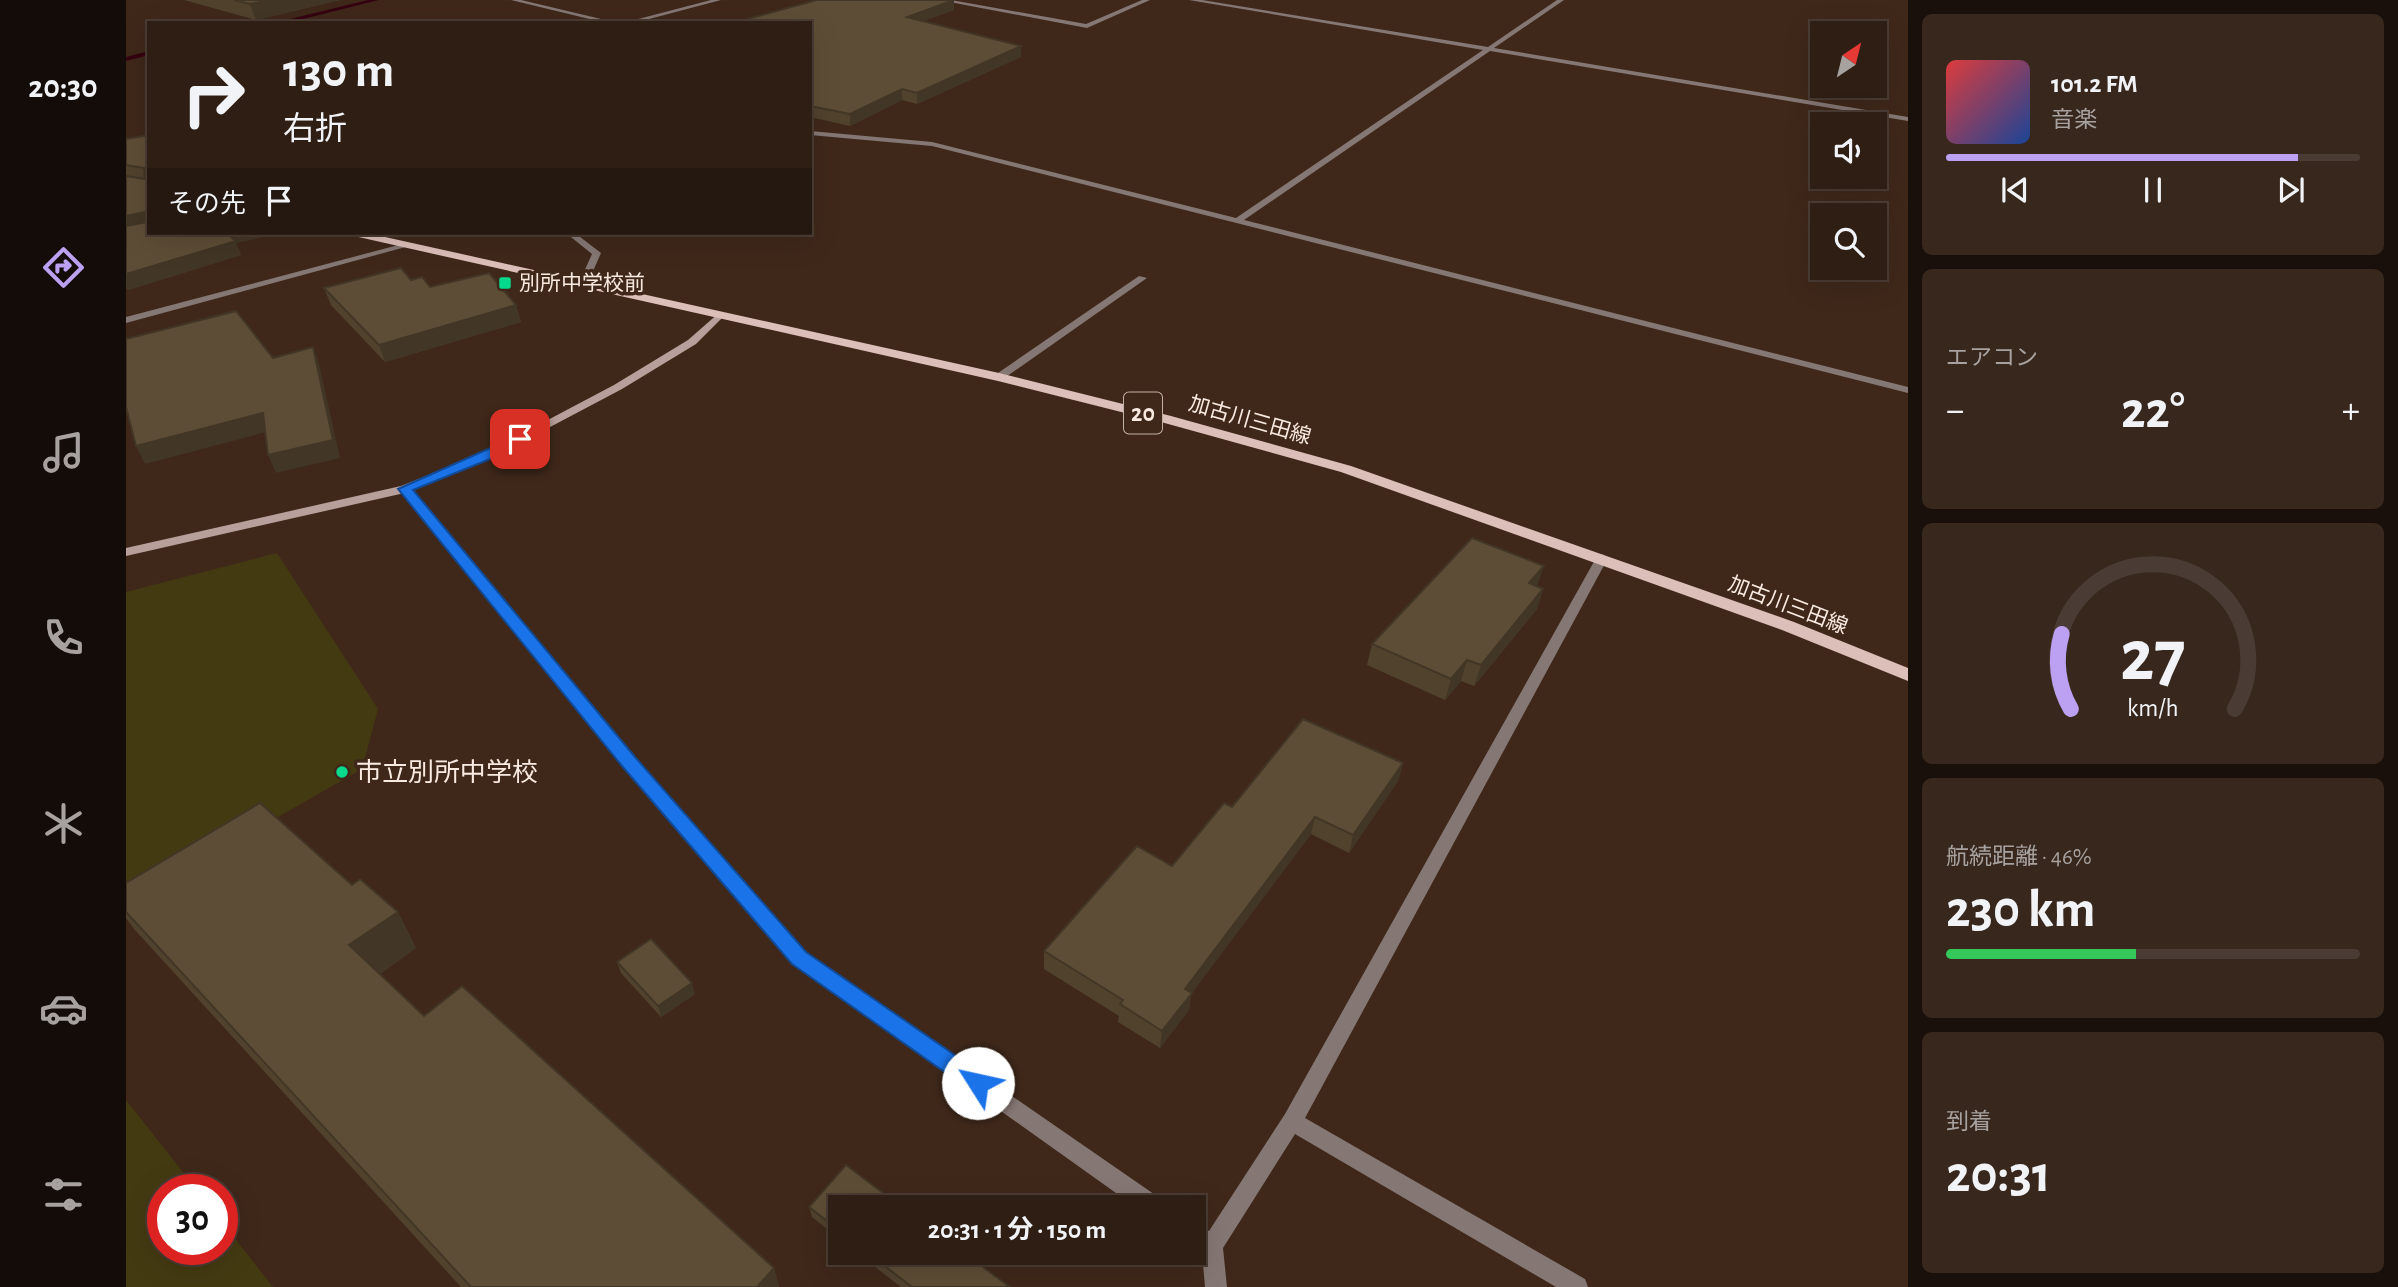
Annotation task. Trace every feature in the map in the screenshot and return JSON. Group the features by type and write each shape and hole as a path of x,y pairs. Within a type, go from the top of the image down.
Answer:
{"main road":[{"name":"加古川三田線","path":"363,235 999,377 1167,419 1346,470 1602,558 1788,626 1908,675"}],"street":[{"path":"514,0 606,21"},
{"path":"634,21 718,0"},
{"path":"942,0 1087,26 1147,0"},
{"path":"1192,0 1908,119"},
{"path":"1237,221 1561,0"},
{"path":"812,134 932,144 1908,390"},
{"path":"573,235 597,253 583,285"},
{"path":"126,320 409,245"},
{"path":"999,377 1142,278"},
{"path":"126,552 405,489 495,452 618,387 692,342 720,315"},
{"path":"405,489 629,762 799,958 1137,1195"},
{"path":"1206,1236 1292,1121 1602,558"},
{"path":"1292,1121 1577,1287"},
{"path":"1206,1251 1216,1287"}],"shaded area":[{"path":"277,553 378,709 362,769 126,904 126,592"},
{"path":"126,1100 184,1174 147,1174 147,1265 238,1265 238,1242 273,1287 126,1287"}],"building":[{"path":"234,0 270,0 250,4"},
{"path":"817,0 954,0 907,17 1021,46 917,93 902,89 850,114 812,106 812,21 740,21"},
{"path":"147,135 147,217 145,212 126,216 126,176 145,179 144,168 126,165 126,139"},
{"path":"146,222 147,235 228,235 236,241 126,274 126,226"},
{"path":"401,268 411,280 422,277 430,287 489,273 516,305 379,345 324,288"},
{"path":"236,311 273,358 313,347 333,440 268,455 263,413 136,446 126,407 126,339"},
{"path":"1472,538 1544,566 1529,583 1543,589 1481,665 1467,660 1451,679 1372,644"},
{"path":"1303,719 1403,763 1353,835 1315,817 1185,989 1192,993 1162,1031 1120,1004 1123,1000 1044,951 1137,846 1172,866 1224,803 1232,807"},
{"path":"260,803 352,885 360,879 398,912 349,945 424,1016 462,986 774,1268 757,1287 471,1287 126,912 126,883"},
{"path":"651,939 692,983 658,1006 617,962"},
{"path":"846,1165 886,1195 828,1195 828,1222 809,1207"},
{"path":"884,1265 980,1265 1010,1287 912,1287"}],"waterway":[{"path":"286,21 376,0"},
{"path":"126,59 147,54"}],"place":[{"name":"別所中学校前","path":"505,283"},
{"name":"市立別所中学校","path":"342,772"}],"route":[{"path":"520,439 405,489 629,762 799,958 978,1083"}]}
